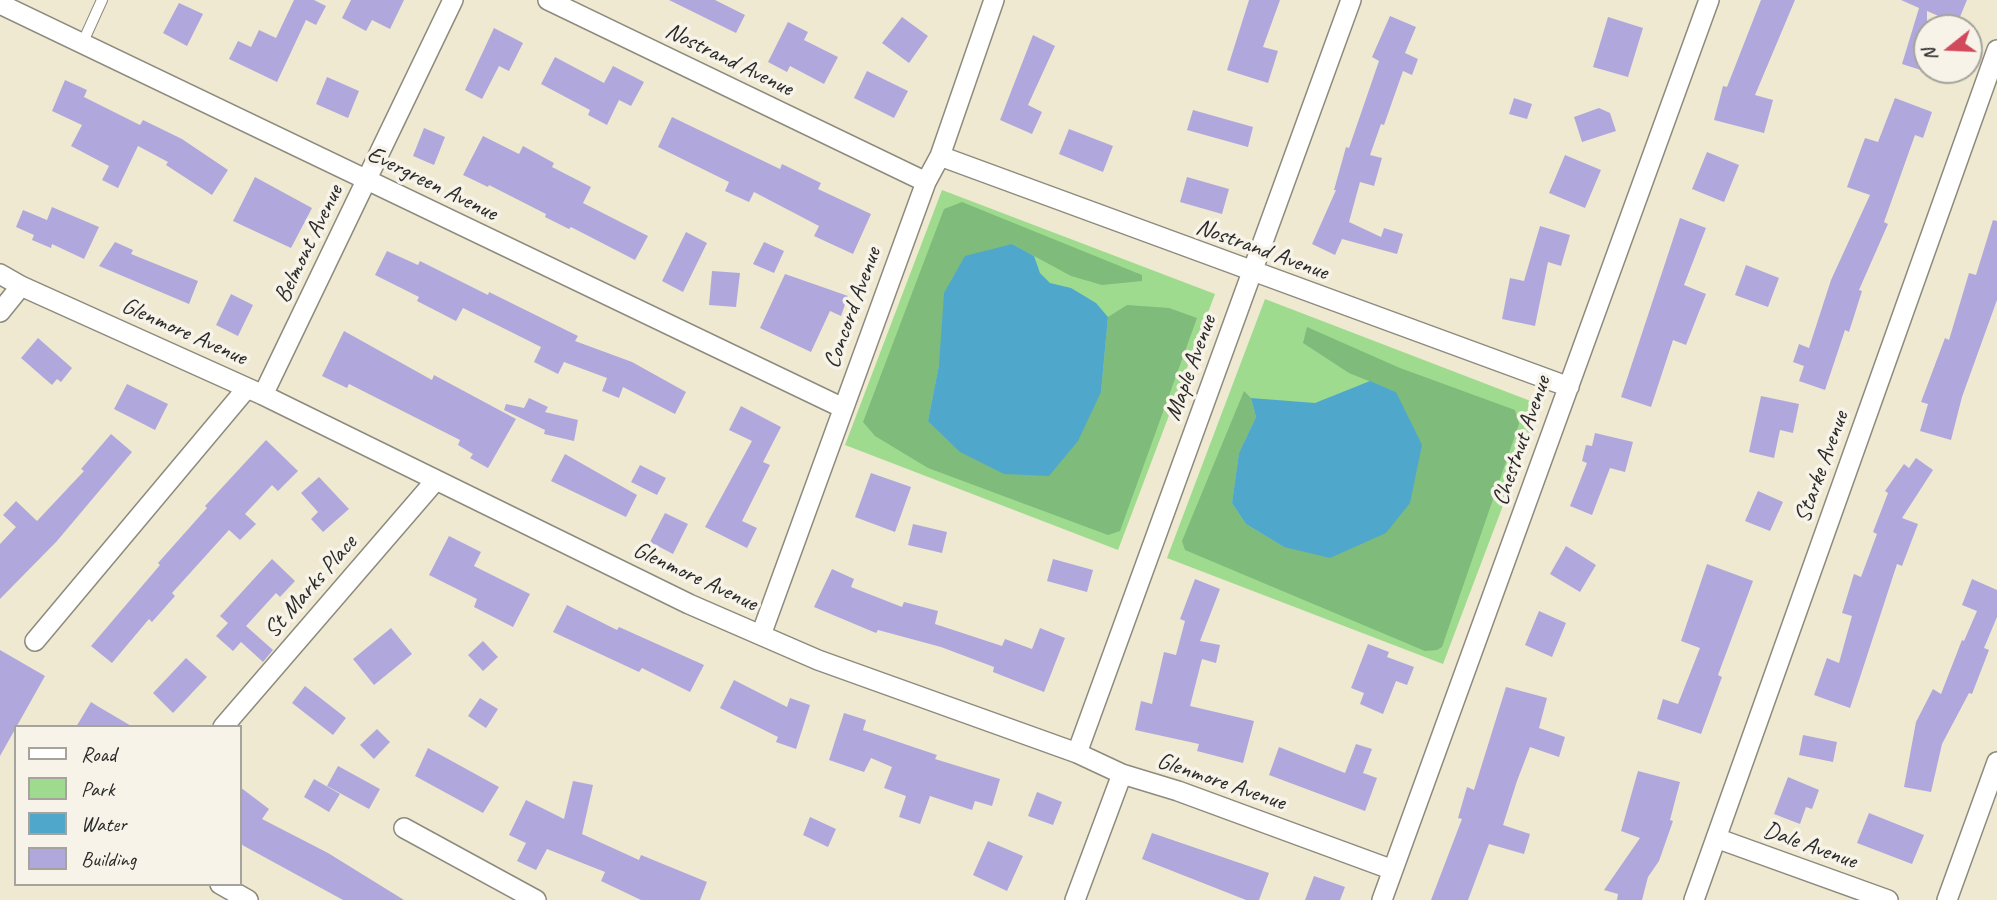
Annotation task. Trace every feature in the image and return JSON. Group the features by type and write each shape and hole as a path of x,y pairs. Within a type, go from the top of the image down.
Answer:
{"street":[{"name":"Belmont Avenue","path":"35,641 255,391 368,181 453,0"},
{"name":"Nostrand Avenue","path":"548,0 926,182"},
{"name":"Concord Avenue","path":"761,635 926,182 940,156 994,0"},
{"name":"Maple Avenue","path":"1077,753 1351,0"},
{"name":"Chestnut Avenue","path":"1382,900 1709,0"},
{"name":"Evergreen Avenue","path":"0,4 341,165 368,181 843,408"},
{"name":"Starke Avenue","path":"1694,900 1997,50"},
{"name":"Nostrand Avenue","path":"940,156 1569,387"},
{"name":"Glenmore Avenue","path":"0,274 21,286 255,391 689,604 818,660 1077,753 1122,774 1178,791 1393,870"},
{"path":"0,312 21,286"},
{"name":"St Marks Place","path":"225,725 436,480"},
{"path":"1947,900 1997,762"},
{"path":"1075,900 1122,774"},
{"path":"404,828 537,900"},
{"name":"Dale Avenue","path":"1716,838 1888,900"},
{"path":"224,886 248,900"}],"lane":[{"path":"82,44 102,0"}],"green space":[{"path":"942,190 1215,294 1118,550 845,445"},
{"path":"962,202 1142,275 1142,281 1102,285 1071,276 1012,244 939,365 928,421 1101,392 1108,317 1127,305 1169,308 1197,318 1120,531 1108,535 928,468 875,436 863,422 944,209"},
{"path":"1265,299 1541,405 1443,664 1167,558"},
{"path":"1307,327 1400,368 1515,410 1519,424 1442,647 1437,650 1425,651 1185,550 1182,541 1244,391 1251,398 1256,417 1239,453 1232,503 1246,524 1284,547 1396,392 1349,373 1303,343"}],"water":[{"path":"1012,244 1034,256 1040,273 1050,283 1071,288 1096,303 1108,317 1101,392 1078,441 1049,476 1004,474 960,452 928,421 939,365 944,293 965,256"},
{"path":"1370,381 1396,392 1422,445 1410,503 1386,533 1330,558 1284,547 1246,524 1232,503 1239,453 1256,417 1251,398 1315,403"}],"building":[{"path":"294,0 314,0 326,6 316,25 306,20 277,82 229,59 238,41 251,47 259,30 276,38"},
{"path":"351,0 404,0 390,29 372,20 366,31 342,18"},
{"path":"669,0 715,0 745,15 736,33"},
{"path":"1249,0 1280,0 1263,47 1278,51 1268,83 1227,70"},
{"path":"1761,0 1795,0 1755,95 1773,100 1764,133 1714,120 1723,86 1727,87"},
{"path":"1901,0 1967,0 1961,14 1934,14 1927,11 1927,14 1917,14 1919,8"},
{"path":"179,3 203,14 187,46 163,33"},
{"path":"1390,16 1416,27 1405,53 1418,59 1412,75 1403,71 1370,155 1382,158 1374,186 1360,182 1349,222 1381,237 1384,228 1403,234 1397,254 1342,239 1335,255 1312,244 1336,190 1346,147 1349,148 1379,61 1372,57"},
{"path":"902,17 928,36 909,63 882,43"},
{"path":"1608,17 1643,28 1628,77 1593,67"},
{"path":"788,22 808,32 804,40 838,57 824,84 790,66 787,72 768,62"},
{"path":"494,28 523,43 509,71 499,66 482,99 465,90"},
{"path":"1913,28 1913,68 1902,64"},
{"path":"1033,35 1055,46 1028,105 1042,112 1032,134 1000,120"},
{"path":"555,57 604,83 613,66 644,82 631,106 619,100 607,125 588,115 590,110 541,84"},
{"path":"867,71 908,91 894,118 854,98"},
{"path":"327,77 359,91 348,118 316,104"},
{"path":"65,80 87,90 84,97 140,125 143,120 182,139 228,170 212,195 166,165 168,162 138,146 118,188 102,180 109,166 71,146 82,125 52,111"},
{"path":"1514,98 1532,104 1527,119 1509,114"},
{"path":"1895,98 1932,112 1923,138 1915,135 1884,222 1888,224 1859,290 1862,291 1849,332 1845,330 1825,390 1799,381 1804,366 1793,362 1799,344 1809,348 1831,280 1870,195 1847,187 1865,138 1878,142"},
{"path":"1599,108 1610,113 1616,131 1582,142 1574,117"},
{"path":"1193,110 1253,127 1248,147 1187,130"},
{"path":"672,117 780,169 782,164 821,183 818,189 871,214 853,254 814,236 819,226 754,192 749,202 725,191 729,182 658,147"},
{"path":"424,128 445,137 434,165 413,156"},
{"path":"1069,129 1113,146 1103,172 1059,154"},
{"path":"483,136 519,154 523,146 554,163 552,167 591,187 583,203 648,236 635,260 571,227 569,229 545,217 546,214 489,185 488,187 463,175"},
{"path":"1707,152 1739,165 1724,202 1692,189"},
{"path":"1565,155 1601,170 1585,208 1549,193"},
{"path":"255,177 312,208 291,248 233,221"},
{"path":"1187,177 1229,189 1222,214 1180,202"},
{"path":"52,207 99,227 84,259 52,244 51,248 32,240 34,235 16,227 23,210 47,220"},
{"path":"1680,218 1706,228 1684,285 1706,294 1686,345 1673,340 1651,407 1621,397"},
{"path":"1993,220 1997,221 1997,300 1962,397 1951,440 1920,431 1928,404 1921,402 1945,338 1949,340 1969,273 1976,275"},
{"path":"1540,226 1570,235 1561,266 1548,262 1535,326 1502,319 1510,278 1524,281"},
{"path":"686,232 707,243 683,292 662,281"},
{"path":"115,242 133,250 131,254 198,281 189,304 99,266"},
{"path":"764,242 784,251 774,273 753,264"},
{"path":"387,251 418,265 420,261 488,295 489,292 578,336 575,341 632,362 686,392 675,414 623,387 619,398 602,391 607,378 564,362 558,374 534,362 541,347 463,308 456,321 417,301 419,297 375,275"},
{"path":"1746,265 1779,278 1768,307 1735,295"},
{"path":"712,271 740,273 736,307 709,305"},
{"path":"785,274 848,296 841,316 830,311 811,352 760,328"},
{"path":"231,294 253,305 238,336 216,325"},
{"path":"344,331 432,380 434,375 516,419 488,468 470,458 473,454 458,445 460,440 349,384 347,388 322,376"},
{"path":"38,338 72,368 61,382 57,379 52,385 21,358"},
{"path":"127,384 168,404 155,430 114,409"},
{"path":"1761,396 1799,404 1793,433 1780,430 1774,458 1749,452"},
{"path":"529,398 548,407 545,412 578,420 574,441 544,434 545,430 504,410 506,404 524,408"},
{"path":"741,406 781,427 763,462 770,465 742,521 757,528 747,548 705,527 752,441 729,430"},
{"path":"1595,433 1633,442 1625,472 1610,468 1592,515 1570,506 1587,463 1582,461 1586,445 1592,446"},
{"path":"111,434 132,452 57,541 0,599 0,544 16,527 3,515 16,501 37,521 84,471 81,469"},
{"path":"266,440 298,471 278,491 272,485 245,514 256,524 240,540 229,530 172,593 175,596 152,622 149,619 112,663 91,646 160,565 158,563 207,508 205,506"},
{"path":"565,454 637,495 626,517 551,481"},
{"path":"1916,458 1933,470 1902,518 1918,524 1902,566 1897,564 1850,708 1814,695 1827,658 1839,663 1852,616 1842,613 1854,574 1861,577 1877,534 1873,532 1888,493 1885,491 1904,464 1909,468"},
{"path":"640,465 666,478 657,495 631,482"},
{"path":"871,473 911,487 895,532 855,517"},
{"path":"319,477 349,509 323,532 311,519 318,512 301,493"},
{"path":"1758,491 1783,502 1770,531 1745,521"},
{"path":"665,513 688,524 673,554 650,542"},
{"path":"913,524 947,532 942,553 908,545"},
{"path":"449,536 481,552 474,566 530,594 513,627 474,607 477,599 429,575"},
{"path":"1566,546 1596,565 1580,592 1550,574"},
{"path":"272,559 295,581 280,597 276,593 246,626 273,650 263,662 241,642 233,651 216,636 228,623 220,616"},
{"path":"1053,559 1093,570 1087,592 1047,581"},
{"path":"1707,564 1753,581 1718,675 1722,677 1701,734 1657,719 1663,699 1678,704 1700,648 1681,641"},
{"path":"832,569 854,579 851,587 902,607 904,602 938,611 935,624 1002,646 1005,639 1032,649 1040,628 1065,638 1044,692 993,672 994,667 941,647 878,630 876,633 814,607"},
{"path":"1195,579 1220,589 1200,641 1220,645 1216,663 1202,659 1190,706 1254,721 1243,763 1197,751 1199,744 1135,730 1141,701 1152,704 1164,652 1176,655 1185,621 1180,619"},
{"path":"1972,579 1997,590 1997,617 1984,648 1989,650 1972,694 1969,693 1942,744 1931,792 1904,787 1916,722 1933,689 1941,694 1962,640 1964,641 1977,611 1962,605"},
{"path":"567,605 617,630 619,627 704,665 690,692 642,668 639,672 553,632"},
{"path":"1539,611 1566,623 1552,657 1525,645"},
{"path":"391,628 412,654 374,685 353,659"},
{"path":"483,641 498,657 483,671 468,655"},
{"path":"1368,644 1389,652 1387,657 1414,667 1407,685 1396,681 1383,714 1360,704 1364,693 1351,688"},
{"path":"0,650 45,676 17,725 14,725 14,731 0,756"},
{"path":"186,658 207,677 173,713 153,693"},
{"path":"734,680 787,707 790,698 810,705 796,749 776,742 778,737 720,708"},
{"path":"305,686 346,718 333,735 292,703"},
{"path":"1506,687 1547,698 1539,728 1565,737 1559,757 1530,747 1517,781 1503,825 1530,834 1524,854 1489,844 1468,900 1431,900 1462,819 1458,818 1467,787 1474,790"},
{"path":"480,698 498,709 486,728 468,716"},
{"path":"91,702 130,725 77,725"},
{"path":"844,713 866,720 863,730 937,755 935,759 1000,779 992,806 975,801 972,810 930,796 920,824 899,817 906,796 884,788 892,767 871,758 864,772 829,760"},
{"path":"377,729 390,742 374,759 360,745"},
{"path":"1803,735 1837,742 1833,762 1799,755"},
{"path":"1356,744 1372,749 1363,773 1377,778 1365,811 1269,775 1279,747 1345,773"},
{"path":"428,748 499,787 483,813 415,776"},
{"path":"338,766 380,789 369,809 327,786"},
{"path":"1638,771 1680,782 1670,820 1673,821 1659,861 1648,877 1642,900 1617,900 1618,894 1604,890 1640,838 1621,831"},
{"path":"1788,777 1819,790 1812,809 1806,807 1800,824 1774,814"},
{"path":"314,779 340,794 329,812 304,797"},
{"path":"573,781 593,785 582,834 639,860 641,855 707,882 700,900 641,900 601,881 605,872 547,849 536,870 517,861 526,843 509,835 526,800 564,819"},
{"path":"242,789 269,809 262,819 328,853 404,900 343,900 244,846"},
{"path":"1037,792 1062,802 1053,825 1028,816"},
{"path":"1869,813 1924,835 1912,864 1857,843"},
{"path":"810,817 836,829 828,847 803,835"},
{"path":"1152,833 1269,873 1259,900 1246,900 1142,859"},
{"path":"988,841 1023,856 1007,891 973,875"},
{"path":"1314,876 1345,887 1340,900 1305,900"}]}
